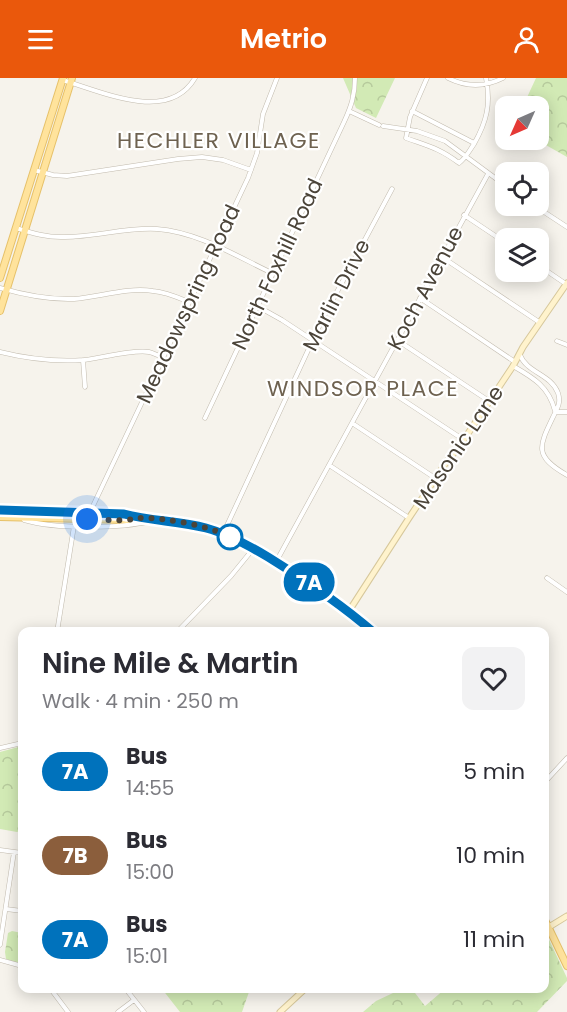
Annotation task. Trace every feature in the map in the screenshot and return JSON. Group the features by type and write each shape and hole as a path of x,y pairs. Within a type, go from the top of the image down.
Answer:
{"main road":[{"path":"0,278 62,79"},
{"path":"0,311 3,289 25,231 72,80"},
{"name":"Masonic Lane","path":"349,611 435,478 464,440 539,322 567,283"},
{"path":"0,510 91,519"},
{"path":"0,517 91,519 124,514 190,524 223,534 254,548 302,577 367,627"},
{"path":"567,916 549,927 567,966"},
{"path":"280,1012 301,993"}],"street":[{"path":"62,79 72,80 125,99 160,102 180,95 188,89 195,78"},
{"name":"Meadowspring Road","path":"91,519 117,453 251,170 257,153 263,114 277,78"},
{"name":"North Foxhill Road","path":"205,417 349,111 354,95 355,78"},
{"path":"427,78 412,111 407,139 436,148 459,163 466,156 481,131 487,113 489,95 486,78"},
{"path":"448,78 465,85 487,84 503,78"},
{"path":"349,111 381,126 407,132 423,132 438,138 454,147 495,179"},
{"path":"412,111 474,143"},
{"path":"34,170 67,176 202,157 229,161 251,170"},
{"name":"Koch Avenue","path":"276,561 488,174"},
{"name":"Marlin Drive","path":"223,534 312,340 392,189"},
{"path":"549,215 567,227"},
{"path":"464,216 495,236"},
{"path":"16,228 44,236 66,237 136,229 158,229 190,236 272,273"},
{"path":"442,257 539,322"},
{"path":"549,272 567,283"},
{"path":"3,289 36,297 67,299 147,290 164,292 189,302"},
{"path":"420,298 537,381 551,396 556,412"},
{"path":"257,306 282,320 464,440"},
{"path":"397,340 489,401"},
{"path":"558,341 567,345"},
{"path":"0,352 45,360 83,360 141,352 163,357"},
{"path":"519,354 525,364 554,385 559,405 544,435 542,450 552,466 567,475"},
{"path":"83,360 85,387"},
{"path":"556,412 567,412"},
{"path":"352,423 435,478"},
{"path":"329,465 409,518"},
{"path":"18,517 39,524 74,526 91,519 132,525 157,519"},
{"path":"58,627 74,526"},
{"path":"182,627 231,576 254,548"},
{"path":"547,578 567,592"},
{"path":"0,748 18,744"},
{"path":"549,778 567,758"},
{"path":"0,850 18,852"},
{"path":"0,945 14,852"},
{"path":"6,909 18,910"},
{"path":"0,960 18,965"},
{"path":"54,993 68,1012"},
{"path":"129,993 144,1012"},
{"path":"118,1012 134,1000"}],"green space":[{"path":"343,78 395,78 376,118 356,108"},
{"path":"536,78 567,78 567,157 549,147 549,96 528,96"},
{"path":"18,747 17,832 0,829 0,752"},
{"path":"18,932 18,964 6,959 8,933"},
{"path":"549,940 567,978 567,981 537,1012 363,1012 376,1001 393,993 415,993 425,1006 440,993 549,993"},
{"path":"165,993 249,993 242,1012 180,1012"}],"bus line":[{"name":"7A","path":"0,510 124,514 190,524 219,532 247,544 302,577 367,627"}],"district":[{"name":"HECHLER VILLAGE","path":"219,140"},
{"name":"WINDSOR PLACE","path":"363,388"}],"route":[{"path":"87,519 165,520 190,524 230,537"}]}
